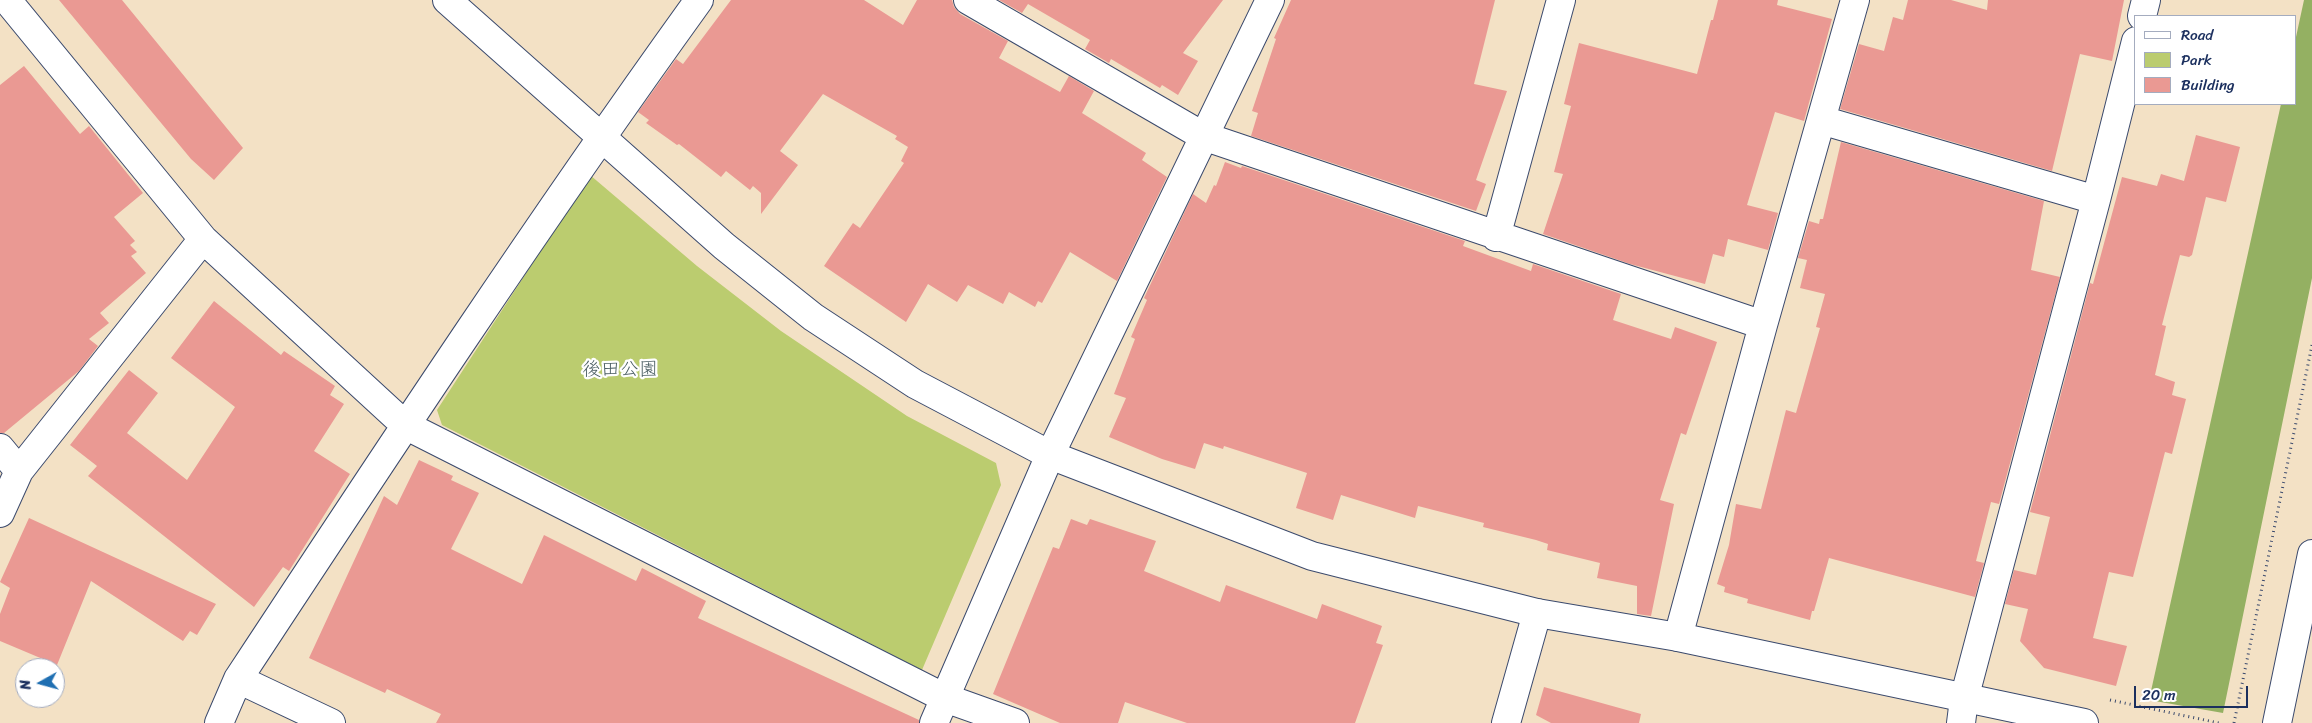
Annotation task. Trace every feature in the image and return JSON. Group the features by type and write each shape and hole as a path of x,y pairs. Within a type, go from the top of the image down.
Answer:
{"street":[{"path":"7,0 203,239 405,425 945,698 1015,723"},
{"path":"447,0 724,246 813,316 914,384 1050,455 1312,556 1537,613 1678,637 1962,711 2084,723"},
{"path":"218,723 238,679 405,425 600,137 699,0"},
{"path":"968,0 1203,136 1496,237 1763,326"},
{"path":"934,723 1050,455 1270,0"},
{"path":"1496,237 1561,0"},
{"path":"1678,637 1855,0"},
{"path":"2142,15 2146,0"},
{"path":"1962,711 2134,49"},
{"path":"1821,120 2096,200"},
{"path":"0,513 19,471 203,239"},
{"path":"0,448 19,471"},
{"path":"2277,723 2312,554"},
{"path":"1506,723 1537,613"},
{"path":"238,679 331,723"}],"path":[{"path":"2234,723 2312,345"}],"green space":[{"path":"2304,0 2312,0 2312,278 2223,713 2149,700 2281,105 2297,105 2297,32"},
{"name":"後田公園","path":"590,175 697,266 781,331 907,416 996,463 1001,485 922,670 442,425 437,410"}],"building":[{"path":"59,0 122,0 243,148 214,180 191,159"},
{"path":"731,0 864,0 903,25 917,0 952,0 954,7 960,14 1008,41 999,58 1060,92 1069,76 1094,91 1082,113 1146,153 1142,160 1167,177 1117,281 1070,252 1042,303 1038,301 1035,307 1009,292 1003,304 968,285 957,302 928,284 906,322 824,266 853,223 860,228 904,163 901,161 908,147 895,139 897,136 823,94 780,151 798,165 761,214 761,193 753,186 750,190 726,171 721,177 679,144 677,145 646,123 649,120 638,112 676,59 683,64"},
{"path":"999,0 1223,0 1183,53 1198,61 1178,95 1162,85 1160,88 1111,59 1109,63 1085,49 1090,40 1028,4 1022,13"},
{"path":"1291,0 1495,0 1474,84 1507,91 1476,180 1486,184 1476,211 1251,136 1258,113 1252,111 1276,39 1274,38"},
{"path":"1718,0 1778,0 1777,5 1832,19 1804,121 1775,112 1747,205 1778,213 1768,250 1728,239 1724,257 1713,254 1705,284 1630,264 1543,234 1563,174 1554,172 1571,106 1564,104 1579,43 1697,74"},
{"path":"1908,0 1951,0 1987,10 1988,0 2124,0 2112,61 2080,54 2052,171 1840,109 1859,44 1884,51 1893,17 1903,20"},
{"path":"24,66 80,134 89,126 143,193 114,217 135,241 130,245 137,252 131,256 146,273 100,313 109,323 89,339 98,346 79,371 4,433 0,433 0,85"},
{"path":"2196,135 2240,147 2226,202 2206,197 2192,255 2189,257 2180,255 2162,325 2166,326 2155,375 2175,382 2172,395 2186,399 2172,454 2165,452 2133,577 2109,572 2093,638 2127,646 2116,686 2044,668 2020,641 2028,609 2005,604 2014,570 2036,575 2050,517 2030,512 2090,283 2093,284 2122,177 2157,186 2161,174 2184,181"},
{"path":"1841,142 2044,201 2031,270 2060,277 1999,504 1991,502 1976,561 1984,563 1975,597 1829,558 1810,620 1747,603 1748,599 1724,592 1725,587 1717,584 1729,545 1736,504 1761,509 1786,410 1796,413 1820,328 1816,327 1825,294 1800,288 1807,260 1798,258 1809,221 1819,224 1820,219 1823,219"},
{"path":"1225,162 1241,168 1242,166 1465,241 1463,246 1531,271 1533,264 1621,294 1613,320 1671,339 1675,327 1717,342 1686,435 1681,433 1660,500 1674,504 1651,616 1637,614 1637,586 1597,578 1600,563 1547,550 1548,544 1536,540 1483,527 1484,523 1418,506 1415,518 1341,495 1333,520 1296,508 1307,473 1224,446 1223,449 1204,443 1195,469 1162,459 1109,437 1126,398 1114,394 1135,339 1131,337 1147,300 1144,298 1193,194 1206,203 1214,185 1216,186"},
{"path":"214,301 281,355 284,351 335,386 330,395 344,404 314,451 350,474 289,571 283,567 254,607 88,476 97,466 70,445 129,370 158,393 127,433 187,480 235,407 171,358"},
{"path":"419,460 453,476 451,480 479,493 451,549 522,584 544,535 636,581 642,568 706,601 698,618 919,720 919,723 436,723 441,714 387,689 385,693 309,658 384,496 397,505"},
{"path":"29,518 216,604 197,635 190,631 183,641 91,581 60,658 40,658 0,641 0,614 10,588 0,582"},
{"path":"1071,519 1087,525 1090,519 1156,541 1144,571 1220,602 1226,585 1317,619 1322,604 1382,626 1376,643 1383,645 1355,723 1187,723 1125,702 1118,723 1060,723 993,694 1053,547 1059,549"},
{"path":"1544,687 1641,714 1639,723 1551,723 1536,715"}]}
